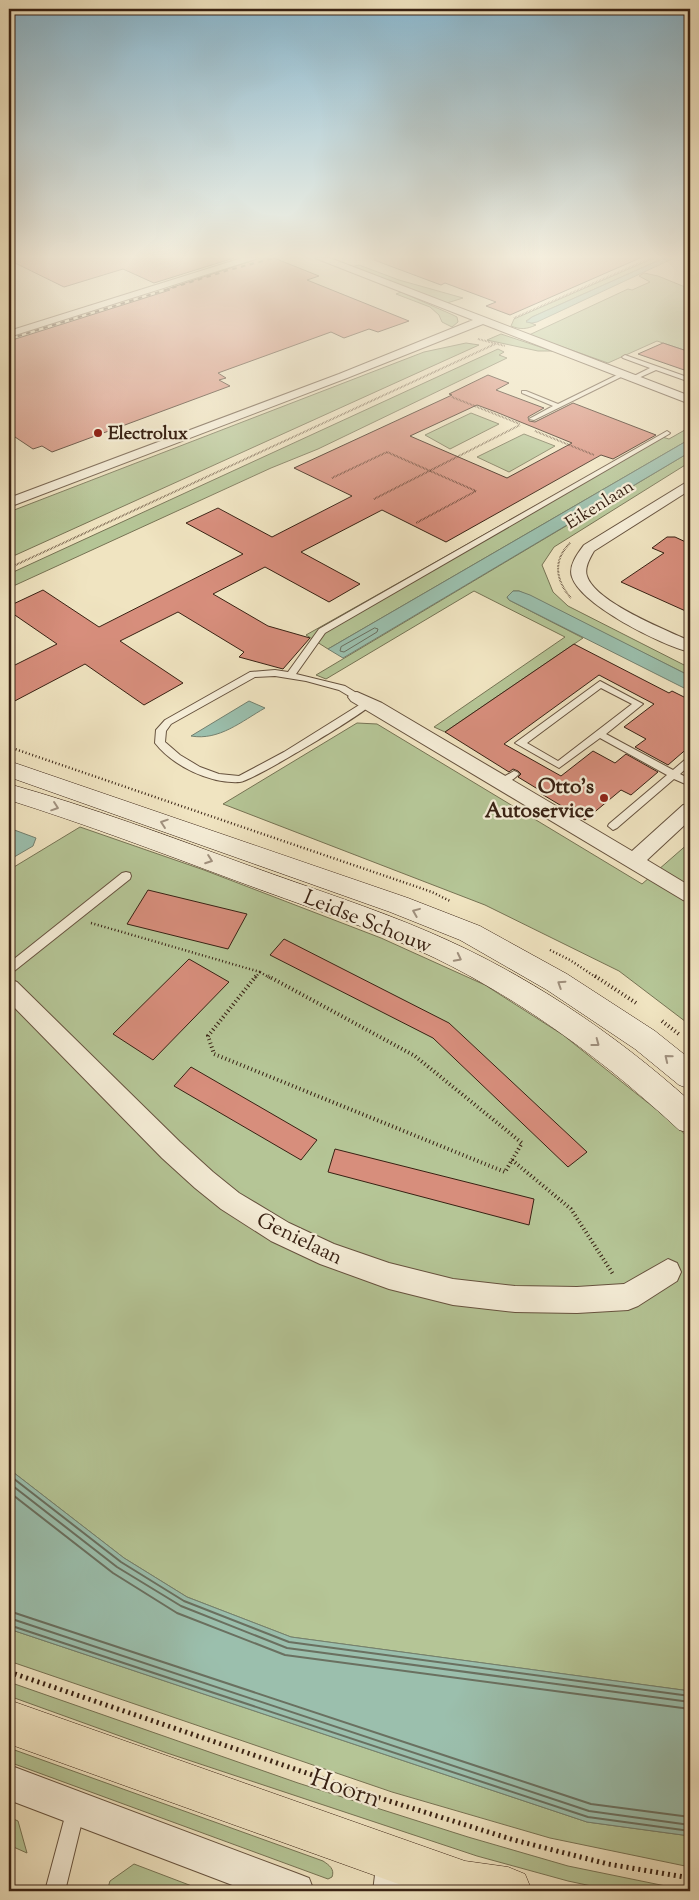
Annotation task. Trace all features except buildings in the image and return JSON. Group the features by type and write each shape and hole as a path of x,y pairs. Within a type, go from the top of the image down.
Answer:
{"main road":[{"path":"9,1722 393,1875 484,1889"}],"street":[{"path":"9,503 417,347"},
{"path":"546,347 632,379 688,397"},
{"name":"Eikenlaan","path":"690,484 589,548 581,562 579,576 585,589 616,612 690,647"},
{"path":"362,701 508,778 633,861 690,895"},
{"name":"Leidse Schouw","path":"9,769 399,905 470,933 557,982 645,1040 690,1076"},
{"name":"Leidse Schouw","path":"9,792 130,832 372,920 444,951 500,980 568,1022 624,1064 690,1120"},
{"path":"633,861 690,810"},
{"name":"Genielaan","path":"9,988 184,1162 230,1202 280,1232 346,1261 389,1276 453,1292 514,1300 578,1300 628,1297 668,1272"},
{"path":"9,1782 296,1891"}],"lane":[{"path":"625,357 690,380"},
{"path":"632,379 655,368"},
{"path":"532,419 621,375"},
{"path":"524,392 558,406"},
{"path":"291,675 322,630 667,433"},
{"path":"275,673 291,675 342,688 362,701 287,754 241,779 233,779 198,770 168,752 160,743 161,730 168,722 253,674 275,673"},
{"path":"600,684 638,704 600,734 559,765 536,757 520,743 600,684"},
{"path":"600,734 690,783"},
{"path":"613,826 690,760"},
{"path":"9,969 126,876"},
{"path":"55,1891 77,1807"}],"path":[{"path":"9,568 489,347"},
{"path":"374,499 521,425"},
{"path":"332,478 387,452 476,491 416,523"},
{"name":"Eikenlaan","path":"572,542 564,548 556,569 558,580 566,593 576,602"},
{"path":"73,918 260,972 415,1056 522,1143 505,1172 214,1054 208,1036 260,972"},
{"path":"512,1160 571,1209 628,1297"},
{"name":"Hoorn","path":"9,1672 370,1795 514,1840 608,1864 690,1878"}],"shaded area":[{"path":"449,347 475,347 9,558 9,512 424,352"},
{"path":"518,347 539,347 552,351 538,351"},
{"path":"562,347 644,347 608,363"},
{"path":"674,347 690,347 690,352"},
{"path":"498,349 504,352 499,355 507,358 318,449 271,468 9,588 9,574"},
{"path":"471,413 499,424 450,449 425,435"},
{"path":"690,427 690,439 328,649 306,635 659,436 669,439"},
{"path":"524,434 555,446 509,472 477,457"},
{"path":"690,452 690,462 554,547 542,565 553,592 568,606 690,668 690,676 519,591 513,591 507,597 509,600 583,638 445,732 434,727 565,637 474,591 326,679 316,675"},
{"path":"357,723 377,724 642,884 690,842 690,1025 619,971 485,905 223,804"},
{"path":"80,827 204,870 381,938 485,985 563,1035 677,1126 690,1140 690,1691 291,1637 187,1597 124,1558 9,1469 9,870"},
{"path":"9,1629 587,1822 690,1836 690,1867 550,1838 392,1792 9,1661"},
{"path":"9,1682 298,1783 468,1837 568,1866 690,1891 615,1891 568,1881 477,1856 167,1753 9,1696"},
{"path":"9,1748 323,1861 332,1869 332,1877 328,1879 9,1762"},
{"path":"9,1817 18,1821 27,1853 9,1845"},
{"path":"134,1864 205,1891 107,1891 110,1881"}],"water":[{"path":"690,439 690,452 343,658 328,649"},
{"path":"513,591 530,595 690,676 690,691 509,600 507,597"},
{"path":"249,701 265,708 221,733 201,737 191,736"},
{"path":"9,828 36,838 33,846 9,860"},
{"path":"9,1469 124,1558 187,1597 291,1637 690,1691 690,1836 587,1822 9,1629"}],"place":[{"name":"Electrolux","path":"98,433"},
{"name":"Otto's Autoservice","path":"604,798"}]}
